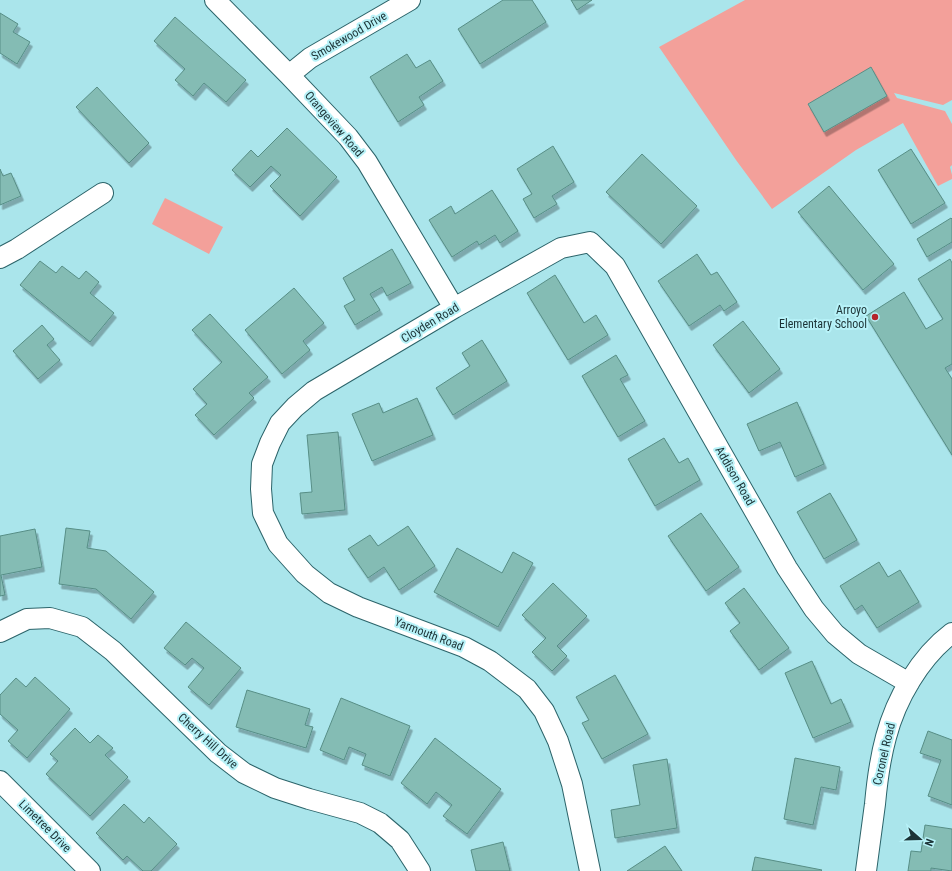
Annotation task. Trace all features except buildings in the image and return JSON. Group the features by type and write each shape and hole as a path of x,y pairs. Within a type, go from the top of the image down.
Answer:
{"street":[{"name":"Orangeview Road","path":"215,0 348,137 367,162 454,308"},
{"name":"Smokewood Drive","path":"289,75 310,58 410,0"},
{"path":"0,258 17,249 104,193"},
{"name":"Cloyden Road","path":"280,423 295,407 314,391 454,308 561,248 590,242"},
{"name":"Addison Road","path":"590,242 615,266 787,568 814,609 835,634 859,654 909,683"},
{"name":"Yarmouth Road","path":"280,423 262,464 261,489 263,513 278,544 304,574 329,593 358,607 464,647 490,661 527,689 544,711 558,741 572,784 590,871"},
{"name":"Cherry Hill Drive","path":"0,632 27,619 43,618 50,618 82,627 113,651 218,753 244,773 275,788 360,813 380,823 400,840 420,871"},
{"name":"Coronel Road","path":"866,871 879,770 886,737 894,713 909,683 924,661 952,633"},
{"name":"Limetree Drive","path":"0,781 90,871"}],"shaded area":[{"path":"745,0 952,0 952,100 943,105 894,93 897,98 945,111 952,124 952,165 950,167 952,179 938,186 903,123 856,150 772,209 736,160 659,47"},
{"path":"165,198 223,227 209,254 152,224"}],"place":[{"name":"Arroyo Elementary School","path":"875,317"}]}
